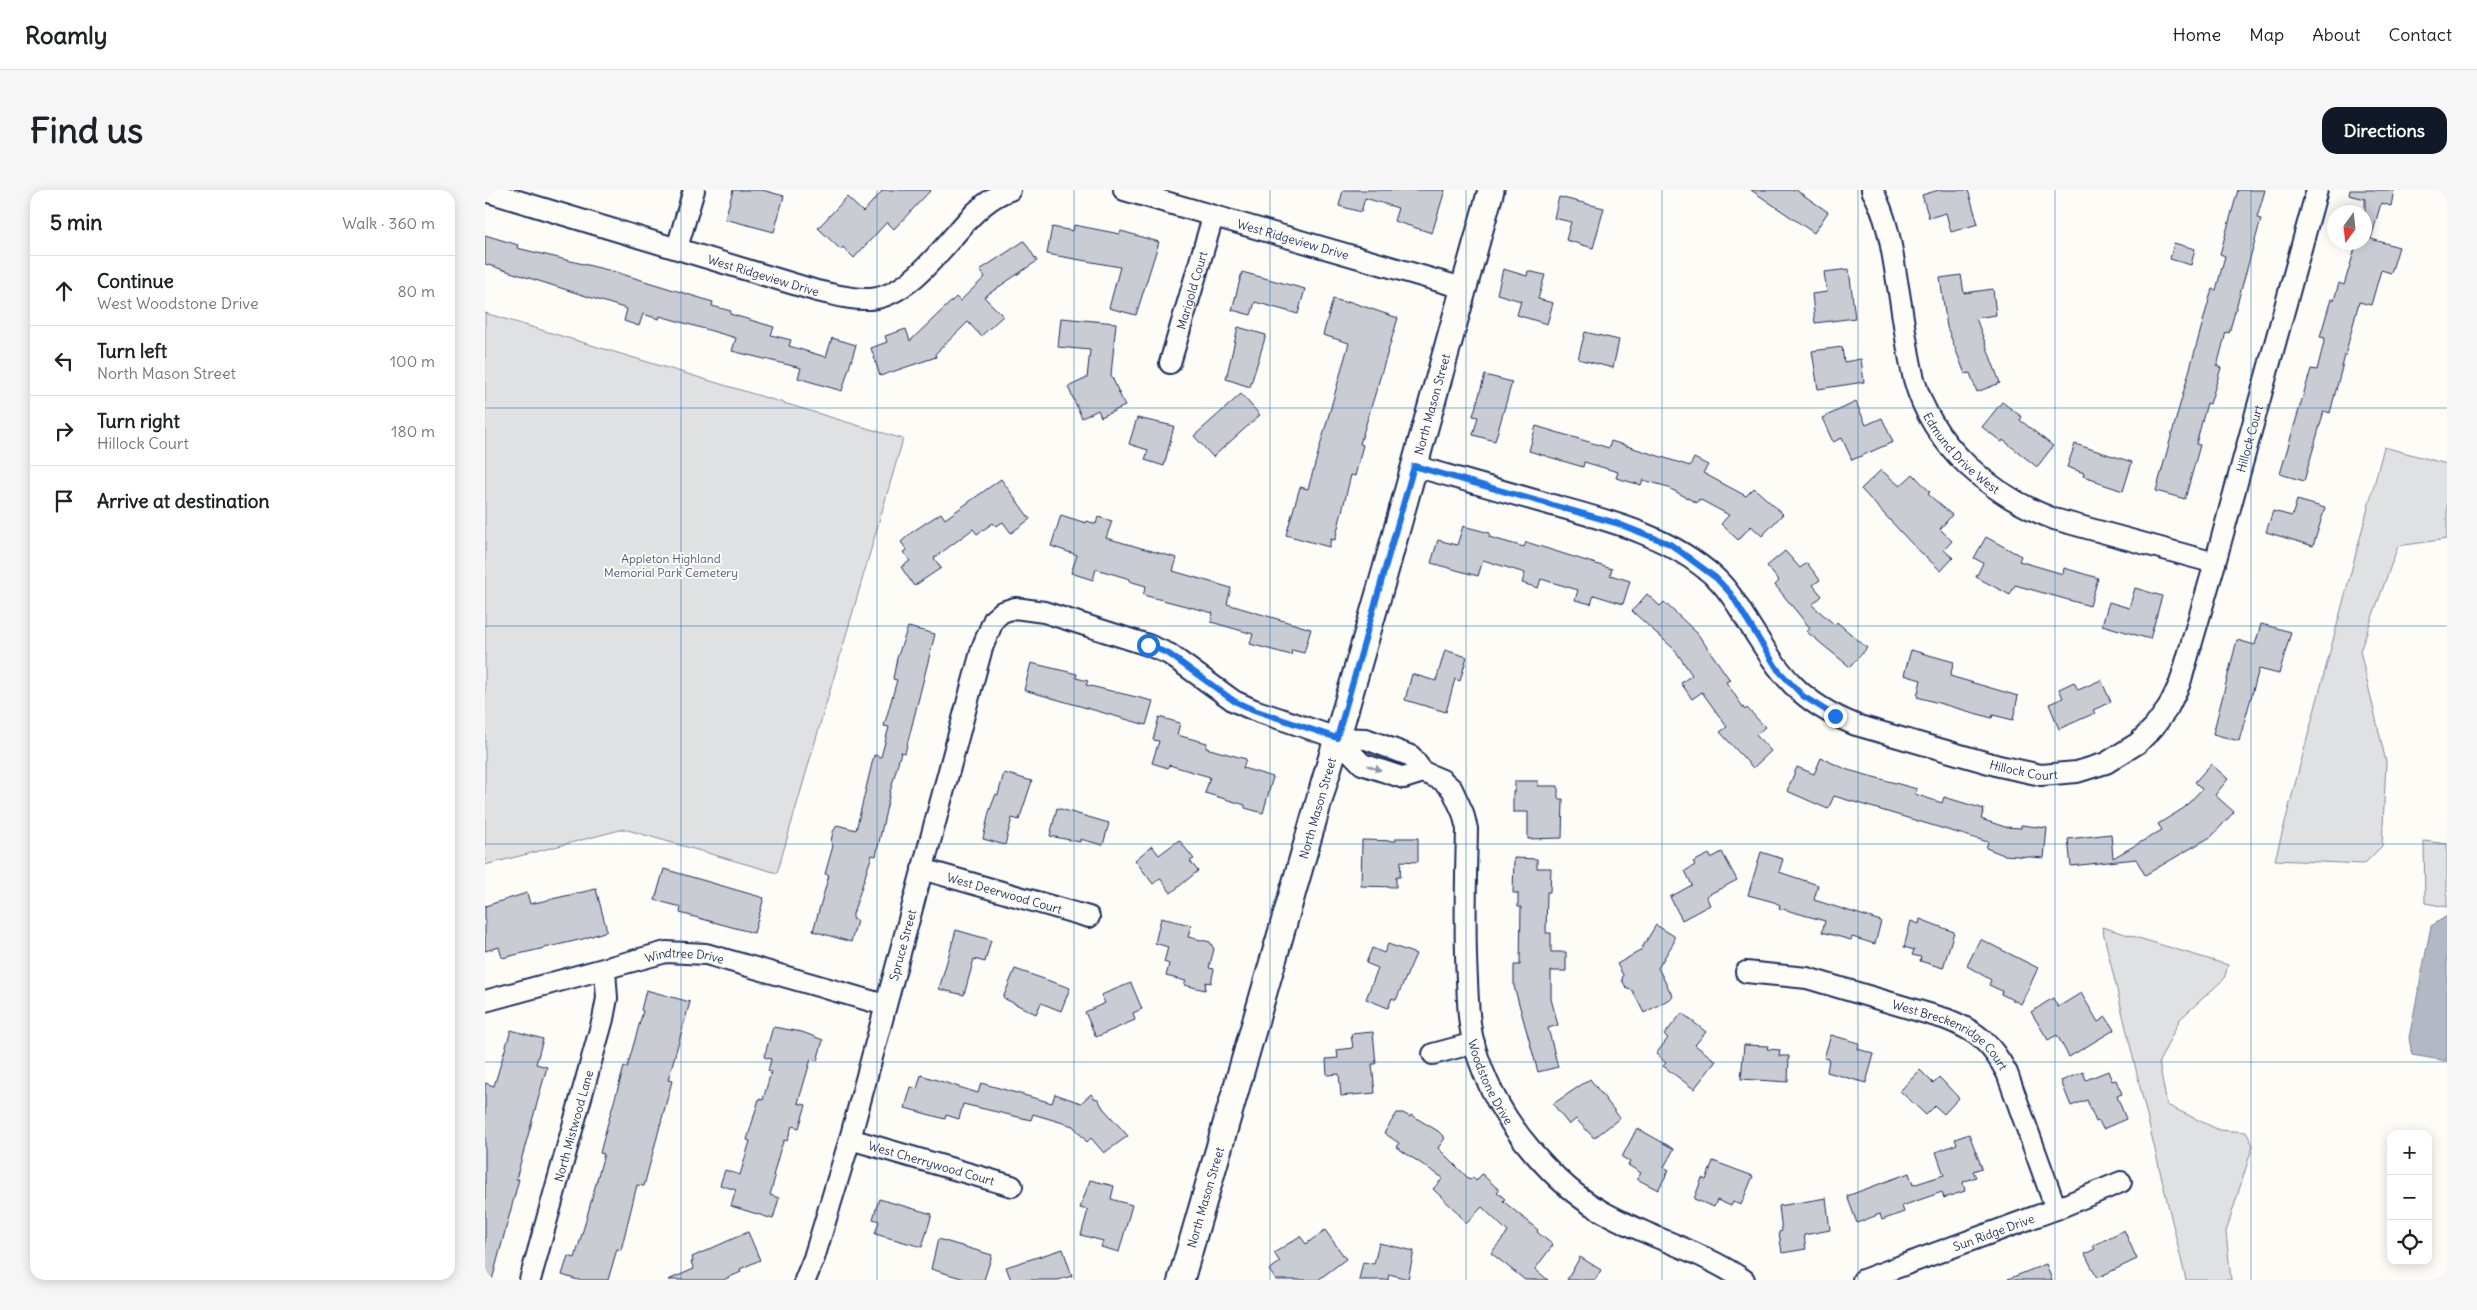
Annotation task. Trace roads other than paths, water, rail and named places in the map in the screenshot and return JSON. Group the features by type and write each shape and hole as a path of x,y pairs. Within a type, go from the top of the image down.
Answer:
{"street":[{"path":"677,248 694,190"},
{"name":"West Ridgeview Drive","path":"485,191 840,297 871,299 886,296 908,284 975,212 1010,190"},
{"name":"West Ridgeview Drive","path":"1124,190 1463,288"},
{"name":"North Mason Street","path":"1181,1280 1337,738 1491,190"},
{"name":"Edmund Drive West","path":"1871,190 1883,214 1890,238 1914,378 1927,411 1938,432 1951,449 1978,475 2029,510 2054,519 2215,563"},
{"name":"Hillock Court","path":"1414,466 1616,523 1670,544 1716,578 1731,594 1778,670 1797,690 1817,706 1856,725 1999,766 2041,775 2077,772 2106,763 2138,743 2154,727 2167,708 2180,683 2215,563 2317,190"},
{"name":"Marigold Court","path":"1170,363 1213,217"},
{"name":"Spruce Street","path":"805,1280 815,1258 850,1139 982,648 994,619 1002,612 1015,608 1044,612 1148,645 1169,654 1234,701 1254,710 1337,738"},
{"name":"Woodstone Drive","path":"1337,738 1362,764 1404,778 1423,772 1442,780 1452,789 1463,813 1467,829 1465,948 1473,1043 1485,1077 1503,1113 1519,1136 1565,1185 1596,1208 1621,1222 1721,1264 1744,1280"},
{"name":"West Deerwood Court","path":"922,868 1089,917"},
{"name":"Windtree Drive","path":"485,1001 666,952 699,953 885,1006"},
{"name":"North Mistwood Lane","path":"530,1280 603,1019 607,998 605,970"},
{"name":"West Breckenridge Court","path":"1746,972 1807,978 1946,1019 1968,1028 1983,1039 1997,1054 2007,1073 2056,1209"},
{"path":"1433,1054 1473,1043"},
{"name":"West Cherrywood Court","path":"850,1139 1012,1186"},
{"name":"Sun Ridge Drive","path":"1863,1280 2056,1209 2121,1182"}],"park label":[{"name":"Appleton Highland Memorial Park Cemetery","path":"671,565"}]}
